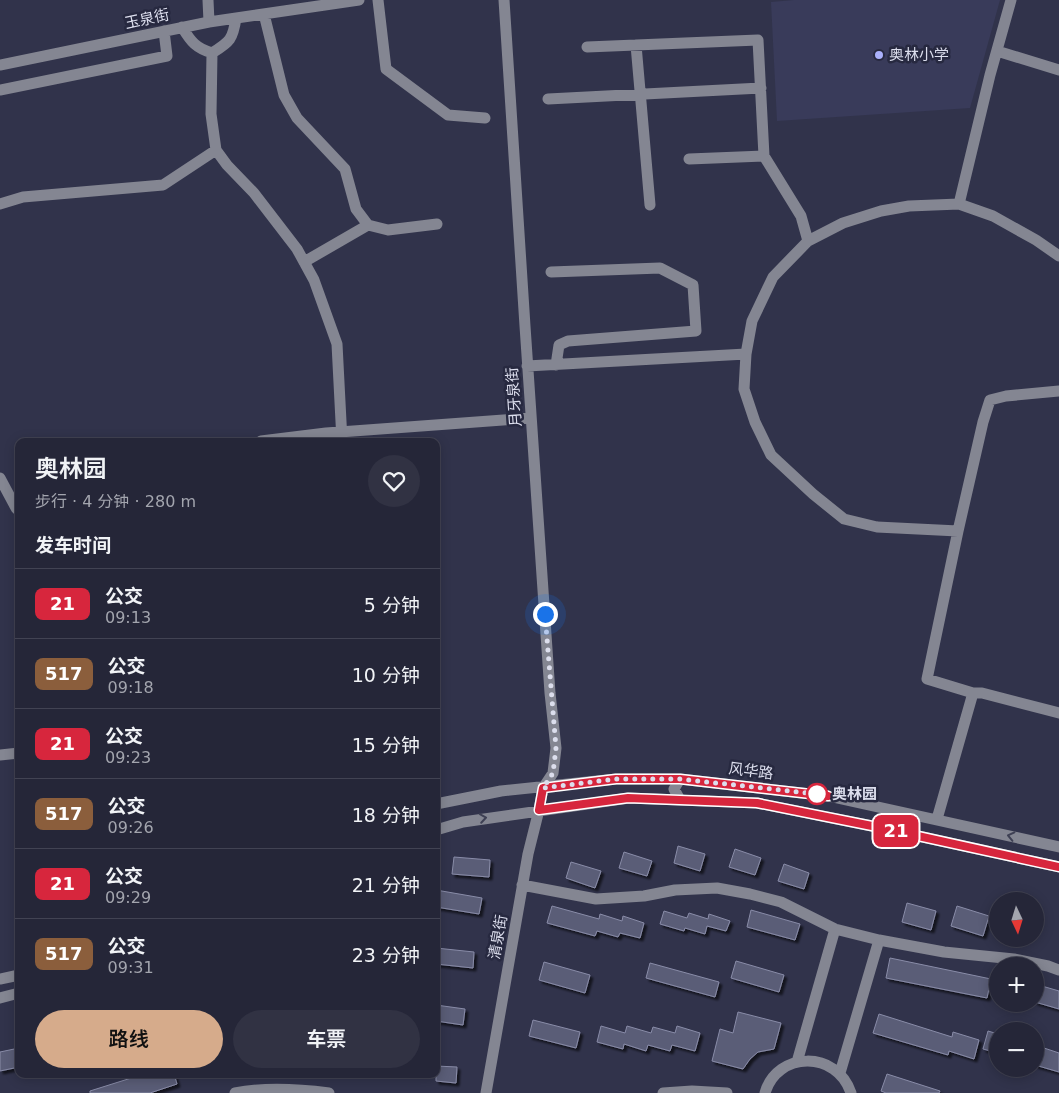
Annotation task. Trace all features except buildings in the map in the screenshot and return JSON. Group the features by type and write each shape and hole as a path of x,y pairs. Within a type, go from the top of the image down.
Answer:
{"street":[{"path":"208,0 209,22"},
{"name":"玉泉街","path":"0,65 209,22 359,0"},
{"path":"378,0 386,69 448,114 484,118"},
{"name":"月牙泉街","path":"504,0 527,366 556,748 553,773 543,788"},
{"path":"960,204 1011,0"},
{"path":"264,14 284,95 297,118 345,169 356,209 368,225 388,230 437,224"},
{"path":"182,28 189,39 200,49 212,53 228,44 234,34 236,18"},
{"path":"0,90 167,56 164,31"},
{"path":"587,47 758,40 764,156 801,216 808,241"},
{"path":"636,45 650,205"},
{"path":"997,51 1059,70"},
{"path":"212,53 211,114 216,150 227,165 254,193 297,249 314,280 337,344 342,437"},
{"path":"548,98 760,88"},
{"path":"0,204 23,197 163,185 216,150"},
{"path":"689,160 764,156"},
{"path":"958,530 877,527 844,519 771,455 755,422 744,389 746,354 752,322 773,277 808,241 843,223 881,211 909,206 960,204 993,216 1036,240 1059,256"},
{"path":"304,262 368,225"},
{"path":"551,272 660,268 693,285 696,330 568,341 559,345 556,365"},
{"path":"527,366 746,354"},
{"path":"1059,391 1006,396 990,400 983,422 958,530 927,679 973,693 982,693 1059,713"},
{"path":"322,438 531,418"},
{"path":"0,478 15,506"},
{"path":"937,820 973,693"},
{"path":"0,754 15,753"},
{"name":"风华路","path":"440,803 501,791 616,779 680,779 828,796 1059,847"},
{"path":"680,779 674,789 680,800"},
{"name":"清泉街","path":"486,1093 522,884 543,788"},
{"path":"440,829 463,822 628,798 766,805 1059,867"},
{"path":"522,884 596,900 644,896 675,890 717,888 781,902 835,929 879,940 944,952 1014,959 1059,970"},
{"path":"797,1062 835,929"},
{"path":"840,1073 879,940"},
{"path":"0,979 15,976"},
{"path":"0,998 15,994"},
{"path":"765,1093 772,1079 784,1068 797,1062 812,1061 826,1064 840,1073 851,1093"},
{"path":"235,1093 248,1090 273,1089 329,1093"},
{"path":"663,1093 692,1090 727,1093"}],"shaded area":[{"name":"奥林小学","path":"794,0 1000,0 970,108 777,121 771,2"}],"bus line":[{"name":"21","path":"828,796 680,779 616,779 543,788 539,810 628,798 757,803 822,815 1059,867"}],"place":[{"name":"奥林小学","path":"879,55"},
{"name":"奥林园","path":"817,794"}],"route":[{"path":"545,614 556,748 553,773 543,788 616,779 680,779 817,794"}]}
